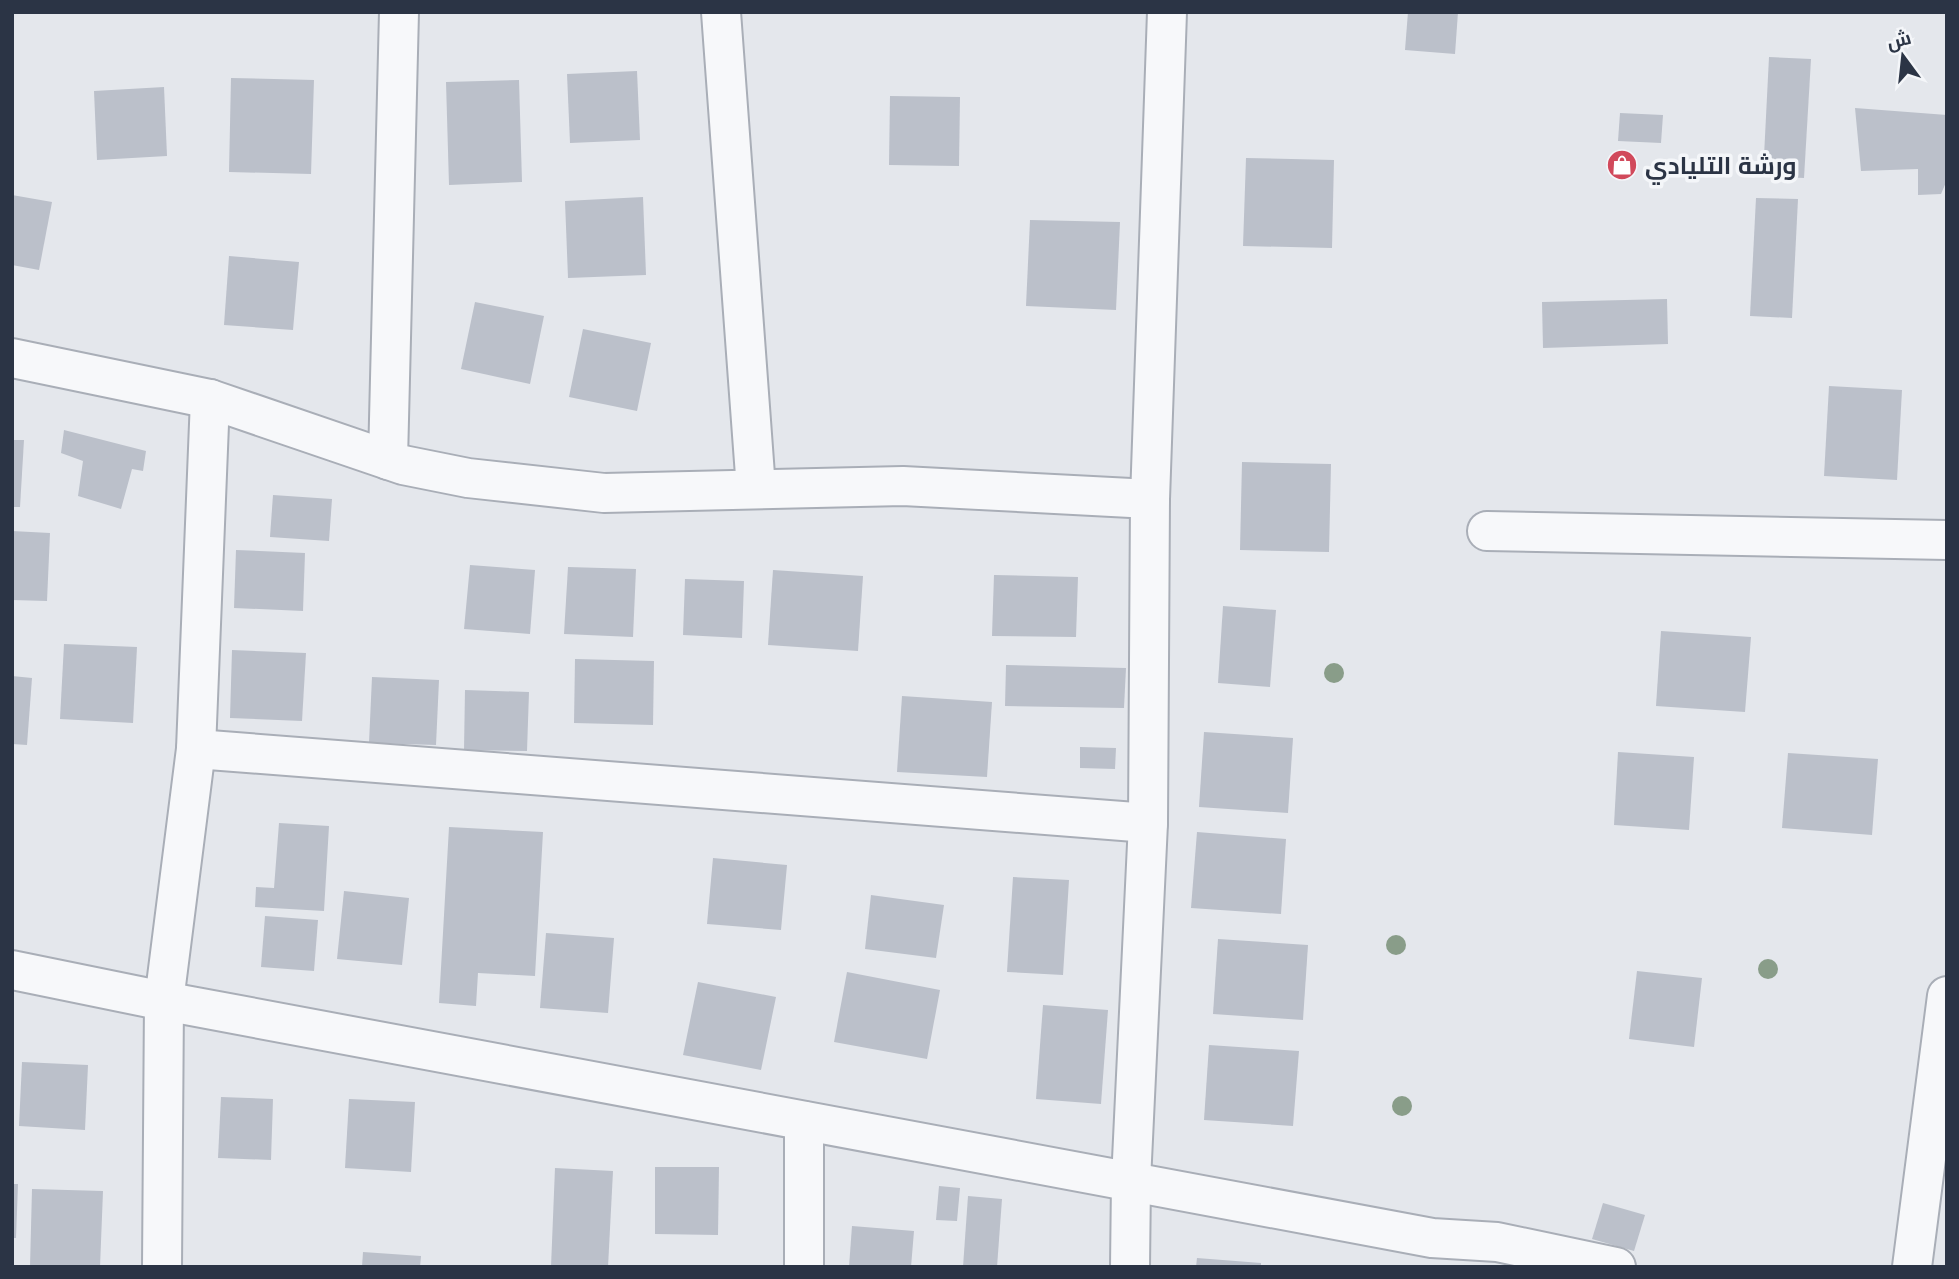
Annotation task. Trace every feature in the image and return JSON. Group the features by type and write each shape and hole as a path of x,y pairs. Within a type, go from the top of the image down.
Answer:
{"street":[{"path":"388,460 399,12"},
{"path":"721,12 757,489"},
{"path":"1130,1267 1131,1181 1148,823 1150,499 1167,12"},
{"path":"12,358 210,399 388,460 468,478 604,493 903,485 1150,499"},
{"path":"162,1267 164,1002 196,749 210,399"},
{"path":"1487,531 1947,540"},
{"path":"196,749 1148,823"},
{"path":"12,970 164,1002 1432,1238 1497,1242 1616,1267"},
{"path":"1912,1267 1947,996"},
{"path":"804,1121 804,1267"}],"building":[{"path":"1408,12 1458,12 1455,54 1405,50"},
{"path":"1769,57 1811,59 1804,178 1763,176"},
{"path":"637,71 640,140 570,143 567,74"},
{"path":"231,78 314,80 311,174 229,172"},
{"path":"519,80 522,182 449,185 446,82"},
{"path":"164,87 167,156 97,160 94,91"},
{"path":"890,96 960,97 959,166 889,165"},
{"path":"1855,108 1947,115 1947,180 1941,194 1918,195 1918,169 1861,171"},
{"path":"1620,113 1663,115 1661,143 1618,141"},
{"path":"1246,158 1334,160 1332,248 1243,246"},
{"path":"12,195 52,202 39,270 12,265"},
{"path":"643,197 646,275 568,278 565,201"},
{"path":"1756,198 1798,199 1792,318 1750,316"},
{"path":"1030,220 1120,222 1116,310 1026,306"},
{"path":"229,256 299,262 293,330 224,325"},
{"path":"1667,299 1668,344 1543,348 1542,302"},
{"path":"475,302 544,316 530,384 461,369"},
{"path":"583,329 651,343 637,411 569,397"},
{"path":"1829,386 1902,390 1897,480 1824,476"},
{"path":"64,430 146,451 143,471 132,469 121,509 78,496 83,461 61,453"},
{"path":"12,440 24,440 20,507 12,507"},
{"path":"1242,462 1331,464 1329,552 1240,550"},
{"path":"273,495 332,499 329,541 270,537"},
{"path":"12,531 50,533 47,601 12,600"},
{"path":"236,550 305,553 303,611 234,608"},
{"path":"470,565 535,570 530,634 464,629"},
{"path":"568,567 636,569 633,637 564,634"},
{"path":"773,570 863,576 858,651 768,645"},
{"path":"994,575 1078,577 1076,637 992,636"},
{"path":"685,579 744,581 742,638 683,635"},
{"path":"1223,606 1276,610 1270,687 1218,683"},
{"path":"1661,631 1751,637 1745,712 1656,706"},
{"path":"64,644 137,647 133,723 60,719"},
{"path":"232,650 306,653 302,721 230,718"},
{"path":"575,659 654,661 653,725 574,723"},
{"path":"1006,665 1126,668 1124,708 1005,706"},
{"path":"12,676 32,678 27,745 12,744"},
{"path":"372,677 439,680 436,745 369,743"},
{"path":"465,690 529,692 527,751 464,750"},
{"path":"902,696 992,702 987,777 897,772"},
{"path":"1204,732 1293,738 1288,813 1199,807"},
{"path":"1080,747 1116,748 1115,769 1080,768"},
{"path":"1618,752 1694,757 1689,830 1614,825"},
{"path":"1788,753 1878,759 1872,835 1782,828"},
{"path":"279,823 329,826 324,911 255,907 256,887 274,888"},
{"path":"449,827 543,832 535,976 478,973 476,1006 439,1003"},
{"path":"1197,832 1286,839 1281,914 1191,908"},
{"path":"713,858 787,865 781,930 707,924"},
{"path":"1013,877 1069,880 1063,975 1007,972"},
{"path":"344,891 409,898 402,965 337,959"},
{"path":"871,895 944,905 936,958 865,949"},
{"path":"265,916 318,920 314,971 261,967"},
{"path":"546,933 614,938 608,1013 540,1008"},
{"path":"1218,939 1308,945 1303,1020 1213,1014"},
{"path":"1637,971 1702,978 1694,1047 1629,1039"},
{"path":"847,972 940,990 927,1059 834,1042"},
{"path":"698,982 776,997 761,1070 683,1055"},
{"path":"1043,1005 1108,1010 1101,1104 1036,1099"},
{"path":"1209,1045 1299,1051 1293,1126 1204,1120"},
{"path":"22,1062 88,1065 85,1130 19,1126"},
{"path":"221,1097 273,1099 271,1160 218,1158"},
{"path":"349,1099 415,1102 411,1172 345,1168"},
{"path":"655,1167 719,1167 718,1235 655,1234"},
{"path":"555,1168 613,1171 608,1267 551,1267"},
{"path":"12,1184 18,1184 16,1238 12,1238"},
{"path":"939,1186 960,1188 957,1221 936,1220"},
{"path":"32,1189 103,1191 100,1267 30,1267"},
{"path":"968,1196 1002,1199 997,1267 963,1267"},
{"path":"1603,1203 1645,1215 1634,1251 1592,1239"},
{"path":"852,1226 914,1231 911,1267 849,1267"},
{"path":"363,1252 421,1256 420,1267 362,1267"},
{"path":"1197,1258 1261,1263 1261,1267 1196,1267"}],"place":[{"name":"ورشة التليادي","path":"1622,165"}]}
